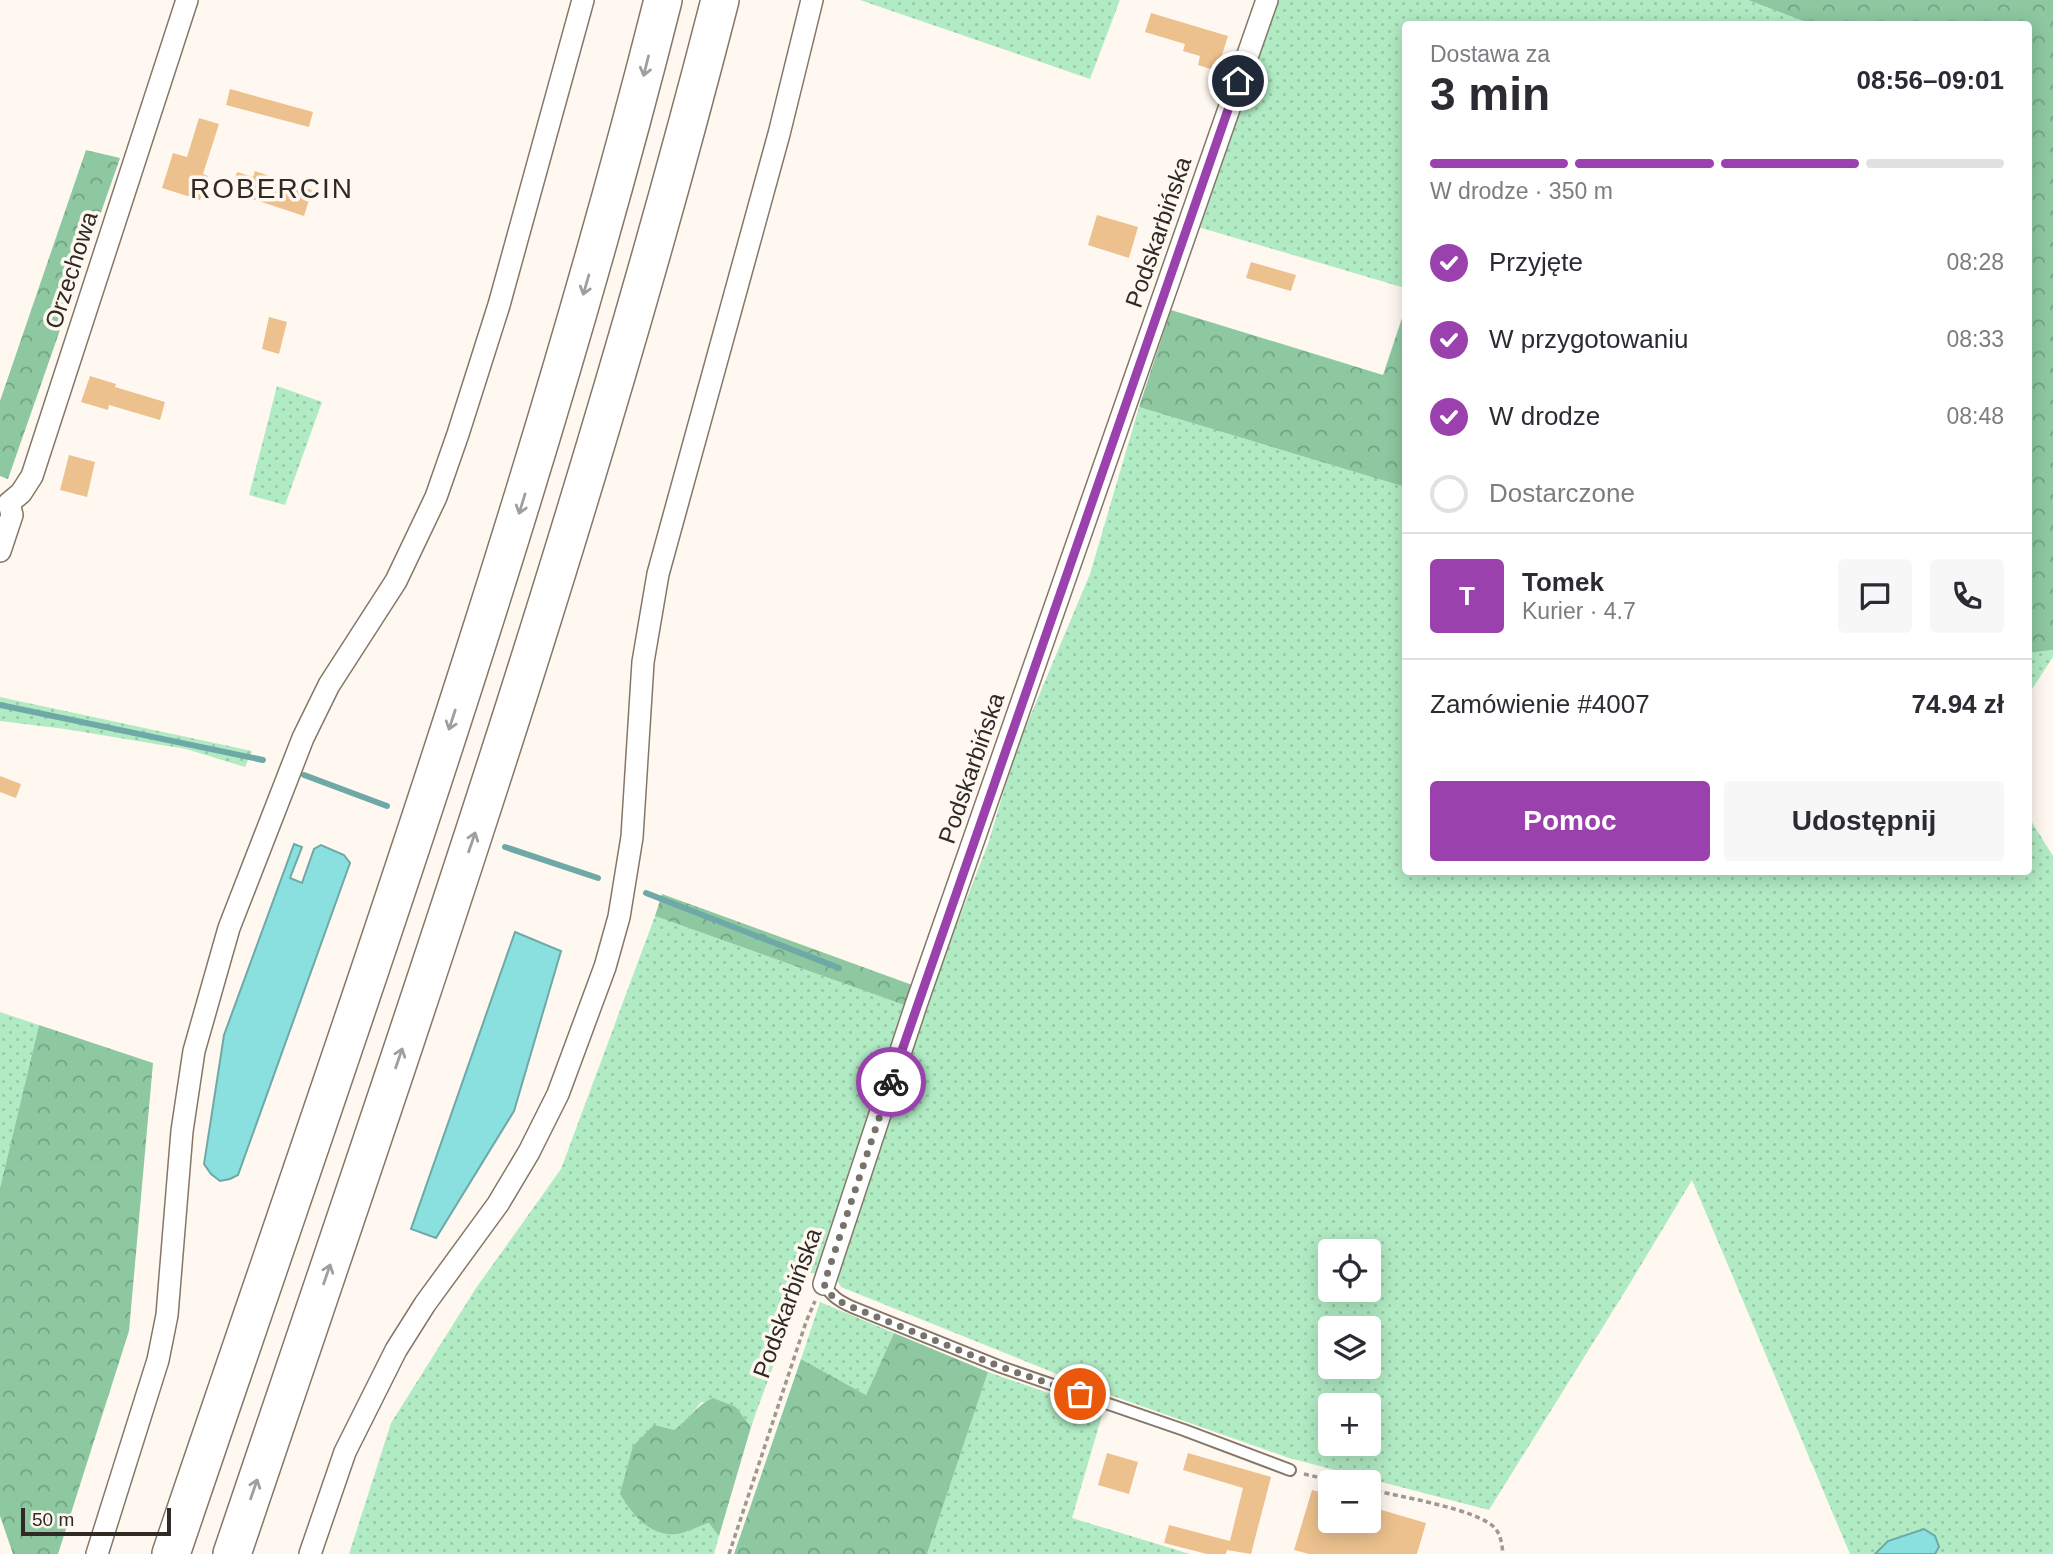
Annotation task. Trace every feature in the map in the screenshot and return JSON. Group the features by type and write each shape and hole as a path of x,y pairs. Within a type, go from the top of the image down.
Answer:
{"highway":[{"path":"171,1554 390,909 524,500 628,136 663,0"},
{"path":"232,1554 500,758 611,401 677,167 720,0"}],"street":[{"name":"Orzechowa","path":"0,551 12,515 5,502 20,493 32,476 187,0"},
{"path":"97,1554 158,1360 167,1315 181,1131 194,1051 229,928 308,728 329,685 396,581 436,497 499,304 583,0"},
{"path":"310,1554 345,1452 396,1350 425,1304 498,1204 552,1106 605,967 619,917 632,837 643,662 658,574 779,134 812,0"},
{"name":"Podskarbińska","path":"824,1284 916,1005 1267,0"}],"lane":[{"path":"824,1284 837,1300 1001,1367 1184,1430 1290,1471"}],"path":[{"name":"Podskarbińska","path":"729,1554 806,1322 824,1284"},
{"path":"1290,1471 1318,1477"},
{"path":"1381,1492 1464,1512 1487,1522 1495,1527 1500,1535 1503,1554"}],"green space":[{"path":"860,0 1120,0 1090,79"},
{"path":"1278,0 1748,0 1803,21 1402,21 1402,287 1198,227"},
{"path":"1748,0 2053,0 2053,650 2032,653 2032,21 1803,21"},
{"path":"86,150 120,158 8,479 0,476 0,401"},
{"path":"1171,310 1383,375 1402,318 1402,486 1139,407"},
{"path":"277,386 322,402 285,505 249,495"},
{"path":"1139,407 1402,486 1402,875 2032,875 2032,822 2053,856 2053,1554 1850,1554 1692,1180 1489,1510 1381,1482 1381,1470 1335,1470 1289,1458 1107,1394 841,1287 833,1273 917,1026 988,844 1016,750 1090,574"},
{"path":"2053,650 2053,657 2032,689 2032,653"},
{"path":"0,697 252,751 245,767 186,749 0,721"},
{"path":"662,894 915,986 907,1006 655,916"},
{"path":"655,916 907,1006 818,1274 804,1272 751,1427 736,1407 701,1402 685,1423 674,1430 658,1532 679,1532 710,1523 719,1536 714,1554 349,1554 391,1423 476,1288 561,1169"},
{"path":"0,1012 39,1025 0,1188"},
{"path":"39,1025 153,1063 129,1331 58,1554 13,1554 0,1516 0,1188"},
{"path":"820,1302 894,1333 866,1395 801,1359"},
{"path":"894,1333 988,1372 927,1554 734,1554 801,1359 866,1395"},
{"path":"988,1372 1103,1412 1072,1518 1190,1554 927,1554"},
{"path":"713,1398 736,1407 751,1427 719,1536 709,1523 677,1534 658,1532 636,1516 620,1494 633,1446 654,1425 674,1430"}],"water":[{"path":"294,844 302,847 290,878 302,883 314,849 321,845 344,855 350,863 238,1175 220,1181 204,1164 224,1035"},
{"path":"515,932 561,951 514,1111 436,1238 411,1229"},
{"path":"1924,1529 1935,1536 1939,1547 1935,1554 1875,1554 1888,1541"}],"building":[{"path":"1151,13 1228,36 1217,71 1198,65 1200,56 1183,51 1185,44 1145,32"},
{"path":"230,89 313,112 309,127 226,105"},
{"path":"199,118 219,124 203,174 208,176 200,200 162,188 173,153 187,157"},
{"path":"255,171 312,190 304,216 231,192 237,172 253,177"},
{"path":"1097,215 1138,227 1129,258 1088,245"},
{"path":"1251,262 1296,275 1291,291 1246,278"},
{"path":"269,317 287,322 279,354 262,349"},
{"path":"90,376 116,384 115,387 165,402 160,420 109,405 108,410 81,402"},
{"path":"69,455 95,462 87,497 60,490"},
{"path":"0,776 21,784 16,798 0,792"},
{"path":"1107,1453 1138,1462 1129,1494 1098,1485"},
{"path":"1188,1453 1271,1477 1251,1554 1227,1550 1226,1554 1207,1554 1164,1543 1169,1525 1230,1541 1243,1488 1183,1470"},
{"path":"1312,1490 1318,1492 1318,1533 1381,1533 1381,1510 1426,1523 1417,1554 1309,1554 1294,1550"}],"waterway":[{"path":"0,705 263,760"},
{"path":"304,775 387,806"},
{"path":"505,847 598,878"},
{"path":"646,893 839,968"}],"way so far":[{"path":"891,1082 824,1284 829,1293 852,1307 1001,1367 1080,1394"}],"district":[{"name":"ROBERCIN","path":"272,188"}],"route":[{"path":"891,1082 1238,81"}]}
